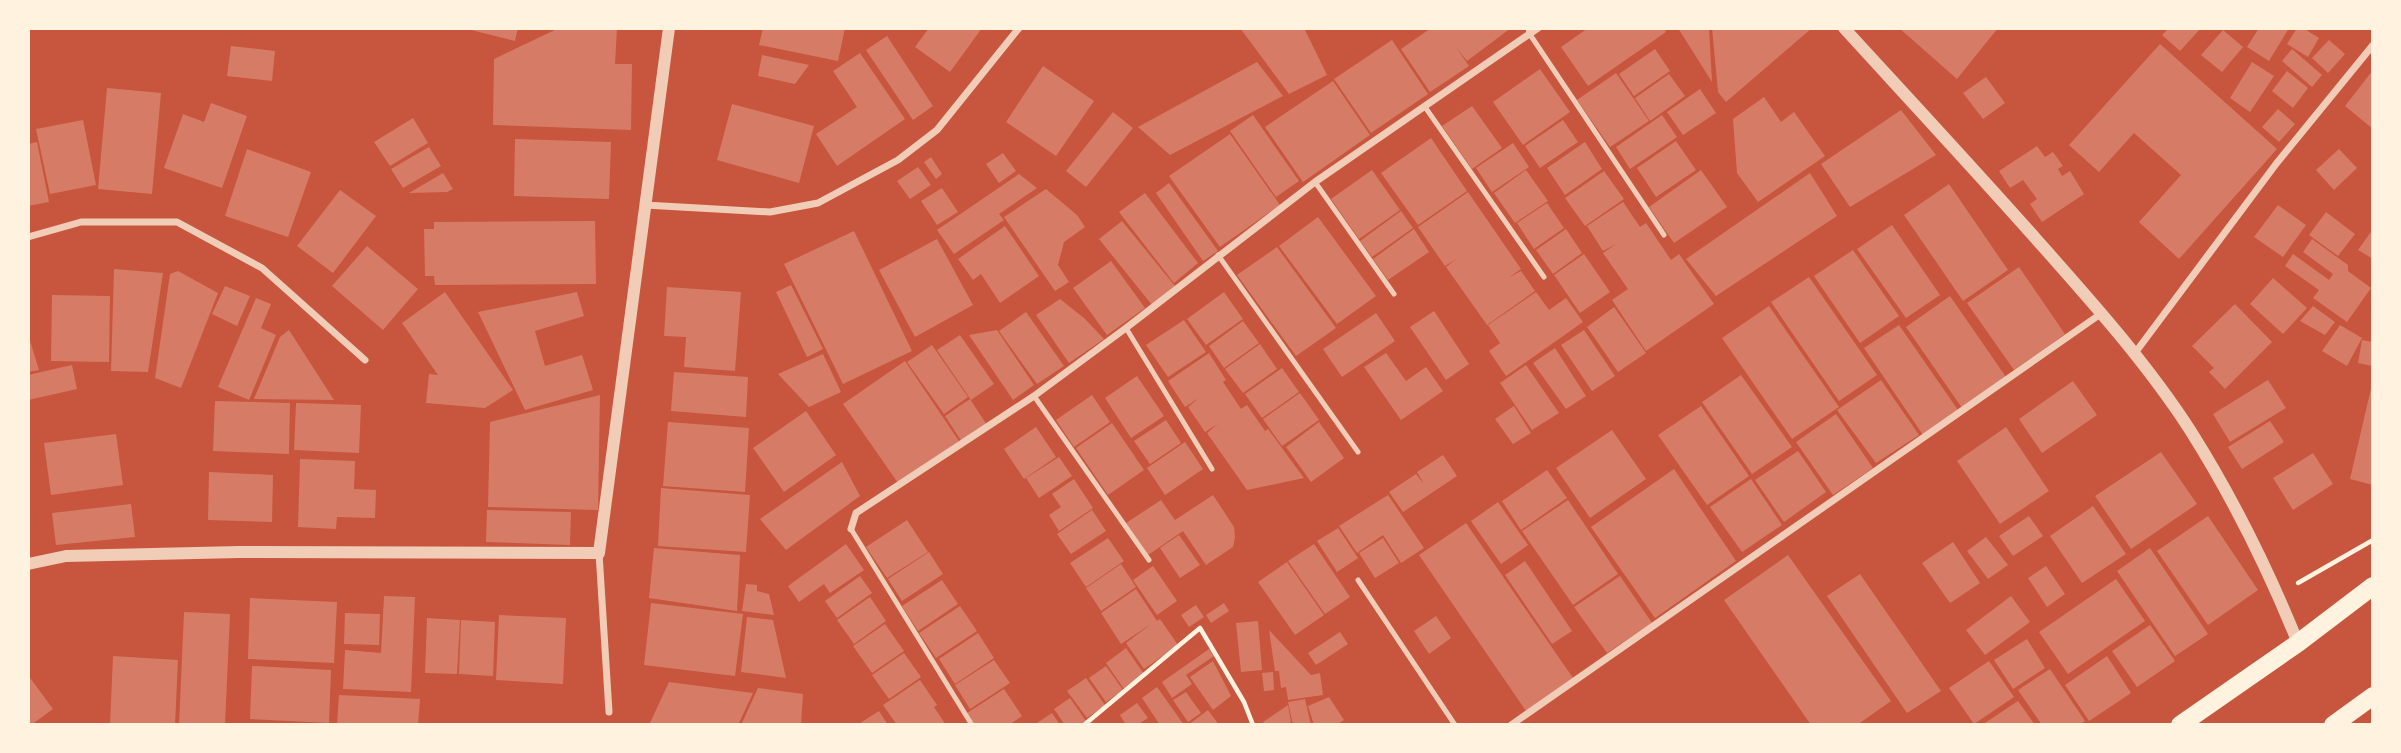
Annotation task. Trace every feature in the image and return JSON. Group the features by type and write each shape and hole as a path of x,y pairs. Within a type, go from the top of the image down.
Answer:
{"main road":[{"path":"2180,725 2298,643 2373,586"},
{"path":"2333,725 2373,696"}],"street":[{"path":"609,712 599,553 669,28"},
{"path":"645,205 770,212 818,203 898,160 936,130 1019,28"},
{"path":"851,529 856,513 1034,396 1315,182 1529,30 1538,28"},
{"path":"1844,28 2102,312 2134,353 2189,429 2224,487 2279,594 2298,643"},
{"path":"2134,353 2276,164 2373,45"},
{"path":"28,237 81,222 177,222 262,268 365,360"},
{"path":"1511,725 2102,312"},
{"path":"28,564 66,556 226,552 599,553"}],"lane":[{"path":"1529,30 1664,235"},
{"path":"1424,107 1544,277"},
{"path":"1315,182 1394,294"},
{"path":"1218,255 1358,452"},
{"path":"1126,328 1212,469"},
{"path":"1034,396 1149,560"},
{"path":"851,529 972,725"},
{"path":"1358,580 1455,725"}],"path":[{"path":"2279,594 2373,540"},
{"path":"1084,725 1200,628 1244,702 1253,725"}],"building":[{"path":"463,28 518,28 515,41"},
{"path":"559,28 617,28 615,64 632,64 631,130 493,125 494,59"},
{"path":"763,28 845,28 838,61 759,45"},
{"path":"929,28 982,28 950,72 915,47"},
{"path":"1240,28 1304,28 1327,75 1289,94"},
{"path":"1431,28 1511,28 1467,61 1456,47 1469,66 1430,92 1401,49"},
{"path":"1588,28 1664,28 1666,32 1588,86 1561,47"},
{"path":"1678,28 1709,28 1712,82"},
{"path":"1712,28 1812,28 1726,102 1718,92"},
{"path":"1899,28 1998,28 1957,79"},
{"path":"2169,28 2201,28 2180,51 2162,35"},
{"path":"2259,28 2289,28 2269,61 2247,47"},
{"path":"2297,28 2303,28 2319,38 2308,57 2287,44"},
{"path":"2223,30 2243,47 2222,72 2201,55"},
{"path":"887,36 933,106 913,120 866,50"},
{"path":"1392,40 1428,94 1371,133 1334,79"},
{"path":"2329,40 2345,54 2328,73 2312,58"},
{"path":"2160,44 2277,149 2179,259 2139,222 2181,175 2134,133 2099,172 2069,145"},
{"path":"231,46 275,51 272,81 227,76"},
{"path":"1655,49 1670,71 1634,96 1619,74"},
{"path":"2292,49 2322,75 2312,87 2282,61"},
{"path":"860,53 905,119 837,166 816,134 857,107 833,71"},
{"path":"762,55 809,65 795,84 758,76"},
{"path":"1257,62 1283,96 1170,155 1138,127"},
{"path":"2252,62 2274,76 2250,112 2230,98"},
{"path":"1043,66 1094,101 1056,156 1006,122"},
{"path":"1540,69 1570,112 1523,145 1493,102"},
{"path":"2373,70 2373,129 2345,106"},
{"path":"2287,71 2308,88 2293,108 2272,91"},
{"path":"1616,73 1649,121 1610,147 1577,100"},
{"path":"1669,74 1685,96 1650,121 1635,98"},
{"path":"1986,77 2005,103 1983,119 1963,93"},
{"path":"1333,81 1370,135 1303,182 1265,127"},
{"path":"107,88 161,93 152,194 98,189"},
{"path":"1700,89 1716,113 1683,135 1667,112"},
{"path":"1764,97 1781,122 1794,112 1825,156 1758,202 1737,173 1733,119"},
{"path":"211,103 247,116 222,188 164,168 183,114 204,122"},
{"path":"732,104 814,126 799,183 717,160"},
{"path":"1472,106 1502,148 1472,169 1442,126"},
{"path":"2278,109 2295,124 2279,142 2262,127"},
{"path":"1901,110 1936,155 1850,207 1821,164"},
{"path":"1113,112 1133,128 1086,187 1066,171"},
{"path":"1253,115 1299,181 1276,197 1230,131"},
{"path":"1662,115 1677,137 1630,169 1616,147"},
{"path":"413,118 428,143 390,166 374,142"},
{"path":"83,120 96,185 50,194 36,129"},
{"path":"1563,120 1578,142 1540,168 1525,146"},
{"path":"1230,134 1280,205 1220,247 1169,176"},
{"path":"1431,138 1467,191 1418,225 1381,173"},
{"path":"515,139 611,142 609,199 514,196"},
{"path":"1676,141 1696,170 1656,197 1637,168"},
{"path":"37,142 49,202 28,206 28,144"},
{"path":"1585,142 1602,169 1565,195 1547,168"},
{"path":"1513,143 1529,167 1492,192 1476,168"},
{"path":"2037,146 2045,157 2053,152 2063,166 2058,169 2062,176 2070,171 2084,194 2042,222 2030,204 2037,199 2023,180 2010,188 1999,171"},
{"path":"429,147 441,166 403,188 391,169"},
{"path":"247,149 311,172 288,237 225,216"},
{"path":"2339,149 2357,168 2334,190 2316,170"},
{"path":"1003,153 1016,171 999,183 986,164"},
{"path":"931,157 942,174 936,179 924,162"},
{"path":"918,167 931,185 910,199 897,181"},
{"path":"1372,170 1400,210 1359,239 1331,199"},
{"path":"1526,170 1548,201 1515,223 1494,193"},
{"path":"1701,170 1727,207 1674,243 1649,207"},
{"path":"1604,171 1624,199 1585,226 1565,198"},
{"path":"443,173 453,189 447,192 409,193"},
{"path":"1810,173 1837,216 1716,296 1686,259"},
{"path":"1019,174 1037,188 999,214 1004,220 954,254 937,230"},
{"path":"1169,183 1218,251 1203,261 1156,193"},
{"path":"1949,184 2008,270 1963,301 1904,215"},
{"path":"942,188 958,212 937,225 921,201"},
{"path":"1046,189 1077,215 1085,227 1064,242 1058,265 1069,282 1055,291 1004,217"},
{"path":"340,190 376,216 333,273 297,246"},
{"path":"1468,192 1521,269 1508,278 1521,271 1535,291 1487,325 1446,267 1456,259 1445,266 1418,227"},
{"path":"1145,193 1198,263 1174,283 1119,212"},
{"path":"1623,202 1640,227 1646,223 1671,260 1679,254 1714,304 1646,351 1612,300 1628,289 1603,253 1616,244 1603,251 1587,226"},
{"path":"1547,203 1564,228 1534,249 1517,223"},
{"path":"2278,205 2306,225 2283,257 2254,237"},
{"path":"1401,211 1413,228 1372,257 1360,241"},
{"path":"2326,212 2355,234 2338,256 2309,235"},
{"path":"1318,217 1376,296 1337,324 1279,246"},
{"path":"595,221 596,284 435,285 434,276 425,276 424,229 434,229 434,222"},
{"path":"1122,221 1175,286 1152,305 1099,239"},
{"path":"1892,225 1940,295 1906,318 1857,249"},
{"path":"1005,226 1039,276 1000,303 981,274 973,280 958,259"},
{"path":"1414,229 1429,252 1388,280 1373,259"},
{"path":"1566,229 1582,253 1553,274 1536,250"},
{"path":"2373,229 2373,259 2358,250"},
{"path":"854,231 912,351 843,384 784,264"},
{"path":"937,239 973,305 915,337 879,270"},
{"path":"2312,239 2348,265 2348,271 2371,288 2347,322 2313,298 2319,290 2285,266 2293,254 2329,280 2333,274 2303,252"},
{"path":"367,246 418,289 383,330 332,286"},
{"path":"1277,247 1336,328 1296,356 1237,275"},
{"path":"1853,250 1899,316 1860,343 1814,276"},
{"path":"1584,254 1610,292 1580,313 1554,275"},
{"path":"1111,261 1145,308 1107,335 1073,288"},
{"path":"2019,267 2065,334 2014,370 1967,303"},
{"path":"114,269 163,273 148,372 111,371"},
{"path":"178,271 218,293 181,388 155,378 170,274"},
{"path":"1809,277 1877,375 1839,401 1771,302"},
{"path":"2273,278 2307,308 2283,334 2250,304"},
{"path":"791,285 823,349 807,357 776,292"},
{"path":"225,286 250,296 237,326 212,314"},
{"path":"667,287 741,292 735,371 684,367 686,337 664,336"},
{"path":"445,292 513,390 485,408 426,403 429,374 438,375 402,323"},
{"path":"577,292 584,316 535,331 545,366 582,355 593,390 525,410 478,312"},
{"path":"1224,292 1243,319 1206,345 1187,319"},
{"path":"1536,292 1549,310 1566,298 1583,322 1506,376 1489,351 1500,343 1488,325"},
{"path":"52,295 110,296 109,362 51,361"},
{"path":"1950,296 2006,377 1962,408 1906,327"},
{"path":"256,298 271,304 261,328 276,335 249,400 218,387"},
{"path":"1060,299 1104,339 1069,363 1036,315"},
{"path":"2235,304 2272,342 2225,389 2209,372 2214,368 2192,346"},
{"path":"1769,306 1839,407 1792,439 1722,338"},
{"path":"2313,306 2335,322 2325,335 2300,321"},
{"path":"1614,307 1646,353 1618,372 1587,327"},
{"path":"1434,311 1469,364 1446,380 1410,327"},
{"path":"1026,312 1064,366 1037,384 999,331"},
{"path":"1376,313 1395,341 1342,377 1323,349"},
{"path":"1184,320 1206,352 1168,377 1146,345"},
{"path":"1243,321 1259,343 1224,368 1209,346"},
{"path":"1899,325 1958,410 1923,435 1864,348"},
{"path":"2340,325 2362,338 2347,366 2322,351"},
{"path":"289,330 334,400 254,399 280,337"},
{"path":"997,330 1034,385 1013,400 969,335"},
{"path":"1584,330 1615,376 1592,391 1561,345"},
{"path":"28,334 39,370 28,372"},
{"path":"960,335 994,384 971,400 937,350"},
{"path":"2362,340 2373,342 2373,366 2358,363"},
{"path":"1260,344 1277,369 1243,393 1225,369"},
{"path":"932,345 968,397 944,414 907,362"},
{"path":"1555,348 1586,396 1566,409 1533,363"},
{"path":"1209,353 1226,380 1223,382 1241,409 1247,405 1304,478 1247,490 1207,433 1218,424 1205,432 1188,407 1199,398 1185,407 1168,381"},
{"path":"1386,353 1406,381 1426,367 1443,391 1401,420 1364,367"},
{"path":"823,354 841,392 809,407 778,374"},
{"path":"905,361 959,441 898,483 843,404"},
{"path":"72,365 77,389 28,400 28,375"},
{"path":"1526,365 1559,413 1532,430 1500,383"},
{"path":"1282,368 1299,392 1262,418 1245,394"},
{"path":"674,372 748,377 746,417 671,411"},
{"path":"1741,375 1792,447 1752,474 1702,402"},
{"path":"1137,376 1164,416 1131,438 1105,398"},
{"path":"1881,380 1919,435 1876,463 1837,410"},
{"path":"2268,380 2286,408 2230,442 2213,414"},
{"path":"2073,381 2097,415 2042,453 2019,419"},
{"path":"2373,384 2373,485 2350,479"},
{"path":"1300,393 1319,420 1282,446 1263,419"},
{"path":"600,395 598,510 488,507 490,422"},
{"path":"1092,395 1110,422 1074,447 1056,420"},
{"path":"970,399 987,425 962,442 945,416"},
{"path":"215,401 290,403 289,454 213,451"},
{"path":"296,403 361,405 359,453 294,450"},
{"path":"1514,406 1531,433 1513,444 1495,419"},
{"path":"1701,406 1749,476 1707,505 1658,435"},
{"path":"806,411 836,455 784,492 753,448"},
{"path":"1836,414 1873,468 1833,495 1796,442"},
{"path":"1166,420 1181,443 1150,464 1134,441"},
{"path":"2270,421 2284,442 2242,469 2228,447"},
{"path":"668,422 749,428 745,492 663,486"},
{"path":"1319,422 1344,458 1311,482 1286,447"},
{"path":"1112,423 1144,470 1108,495 1076,448"},
{"path":"1036,427 1056,457 1024,479 1004,449"},
{"path":"2006,427 2049,491 2000,524 1957,461"},
{"path":"1612,430 1646,479 1590,518 1556,468"},
{"path":"116,434 123,485 51,495 44,443"},
{"path":"1185,442 1203,469 1165,495 1147,468"},
{"path":"1798,451 1826,492 1784,522 1755,480"},
{"path":"2161,452 2197,504 2131,549 2095,496"},
{"path":"2313,453 2333,484 2293,510 2273,478"},
{"path":"1443,455 1457,476 1403,512 1389,492 1416,474 1424,484 1417,472"},
{"path":"1059,457 1072,476 1039,498 1026,478"},
{"path":"300,459 355,461 354,489 376,490 375,518 337,517 336,529 298,527"},
{"path":"842,462 860,496 786,550 760,519"},
{"path":"1674,469 1736,561 1655,618 1591,527"},
{"path":"1547,470 1567,498 1521,530 1502,501"},
{"path":"209,472 273,475 272,522 208,520"},
{"path":"1074,479 1093,508 1059,531 1049,515 1061,507 1052,494"},
{"path":"1751,479 1782,525 1742,552 1710,507"},
{"path":"661,488 750,495 746,552 658,546"},
{"path":"1213,495 1234,527 1235,537 1233,547 1206,565 1183,531 1148,555 1126,523 1161,500 1175,520"},
{"path":"1388,495 1424,548 1401,563 1383,535 1357,553 1339,526"},
{"path":"1568,500 1618,574 1573,605 1522,531"},
{"path":"1498,502 1528,545 1501,564 1471,521"},
{"path":"131,504 135,537 56,545 52,513"},
{"path":"2093,506 2126,554 2082,583 2050,536"},
{"path":"487,510 571,512 570,545 486,542"},
{"path":"1092,510 1106,531 1071,554 1057,534"},
{"path":"2029,516 2043,536 2013,556 1999,536"},
{"path":"2208,516 2258,590 2208,625 2157,551"},
{"path":"907,520 928,552 887,578 866,547"},
{"path":"1466,523 1573,678 1526,711 1419,555"},
{"path":"1338,528 1358,558 1337,572 1317,541"},
{"path":"1179,535 1200,565 1180,578 1160,548"},
{"path":"1986,537 2008,565 1988,579 1967,551"},
{"path":"1108,538 1124,561 1086,587 1070,563"},
{"path":"1383,538 1399,563 1375,578 1359,553"},
{"path":"1953,542 1980,583 1950,603 1922,563"},
{"path":"846,544 864,570 830,593 824,584 799,602 788,586"},
{"path":"1314,544 1350,597 1325,614 1288,561"},
{"path":"654,548 740,555 737,611 649,598"},
{"path":"2150,548 2208,634 2175,656 2117,571"},
{"path":"929,552 943,574 902,601 888,579"},
{"path":"1788,555 1891,701 1857,725 1811,725 1724,600"},
{"path":"1525,561 1572,631 1552,644 1505,575"},
{"path":"1287,562 1324,615 1295,635 1258,582"},
{"path":"1121,564 1136,587 1101,611 1086,588"},
{"path":"1153,566 1177,601 1157,615 1133,580"},
{"path":"2046,566 2065,594 2047,607 2028,578"},
{"path":"1860,574 1941,691 1907,713 1827,596"},
{"path":"860,576 872,593 837,618 825,601"},
{"path":"1620,576 1652,623 1607,653 1574,607"},
{"path":"2116,579 2145,621 2068,674 2039,632"},
{"path":"942,580 958,604 918,631 902,606"},
{"path":"746,584 757,585 757,591 769,594 774,615 742,611"},
{"path":"1136,589 1157,621 1160,619 1178,645 1144,669 1126,643 1151,624 1121,644 1101,613"},
{"path":"384,596 415,597 411,692 343,689 345,650 381,653"},
{"path":"2011,596 2030,622 1985,655 1966,630"},
{"path":"870,597 886,621 854,644 837,620"},
{"path":"250,598 337,602 334,663 248,659"},
{"path":"651,603 743,614 735,676 644,665"},
{"path":"1224,603 1229,611 1211,623 1206,615"},
{"path":"1196,605 1204,617 1189,627 1181,615"},
{"path":"960,606 977,631 936,658 919,633"},
{"path":"184,612 230,614 225,725 179,725"},
{"path":"345,613 380,614 379,645 344,644"},
{"path":"499,615 566,618 563,684 496,680"},
{"path":"1436,616 1451,638 1429,654 1414,631"},
{"path":"747,617 773,620 786,678 741,672"},
{"path":"427,618 460,620 457,674 425,673"},
{"path":"461,620 495,622 493,676 459,674"},
{"path":"1258,621 1262,670 1241,672 1236,623"},
{"path":"885,624 904,651 872,673 853,646"},
{"path":"2150,625 2175,661 2137,687 2112,651"},
{"path":"1269,630 1311,675 1320,673 1323,695 1288,700 1286,687 1281,688 1279,671 1275,671"},
{"path":"1340,632 1348,644 1316,665 1308,653"},
{"path":"978,633 994,658 955,684 939,659"},
{"path":"2027,639 2045,668 2013,689 1994,660"},
{"path":"1126,648 1144,674 1124,689 1106,663"},
{"path":"1209,649 1214,656 1186,675 1192,684 1172,698 1162,682"},
{"path":"904,653 921,677 889,699 872,675"},
{"path":"113,656 178,660 175,725 110,725"},
{"path":"2107,656 2131,693 2089,721 2065,685"},
{"path":"994,660 1010,683 970,709 955,685"},
{"path":"1213,661 1231,696 1213,710 1190,677"},
{"path":"1989,661 2014,697 1974,724 1949,688"},
{"path":"252,666 331,670 329,723 250,719"},
{"path":"1106,666 1123,690 1106,702 1089,678"},
{"path":"2050,669 2085,721 2079,725 2042,725 2018,690"},
{"path":"1273,672 1274,690 1264,691 1262,673"},
{"path":"28,675 53,709 31,725 28,725"},
{"path":"1086,678 1105,705 1087,718 1067,691"},
{"path":"920,680 937,705 934,707 946,725 897,725 883,705"},
{"path":"669,682 753,693 738,725 649,725"},
{"path":"1157,687 1184,725 1160,725 1142,698"},
{"path":"758,688 803,694 801,725 741,725"},
{"path":"1004,689 1022,716 1009,725 974,725 967,713"},
{"path":"1186,692 1201,713 1188,722 1173,700"},
{"path":"339,695 420,699 418,725 337,725"},
{"path":"1329,697 1344,720 1336,725 1314,725 1308,706"},
{"path":"1070,698 1086,721 1080,725 1065,725 1054,709"},
{"path":"1305,699 1311,725 1293,725 1288,702"},
{"path":"2018,701 2035,725 1982,725"},
{"path":"1137,703 1148,718 1137,725 1126,725 1120,715"},
{"path":"1288,705 1291,722 1286,725 1265,725 1263,722"},
{"path":"1208,710 1219,725 1188,725"},
{"path":"879,711 888,725 857,725"},
{"path":"1052,713 1060,725 1034,725"}]}
